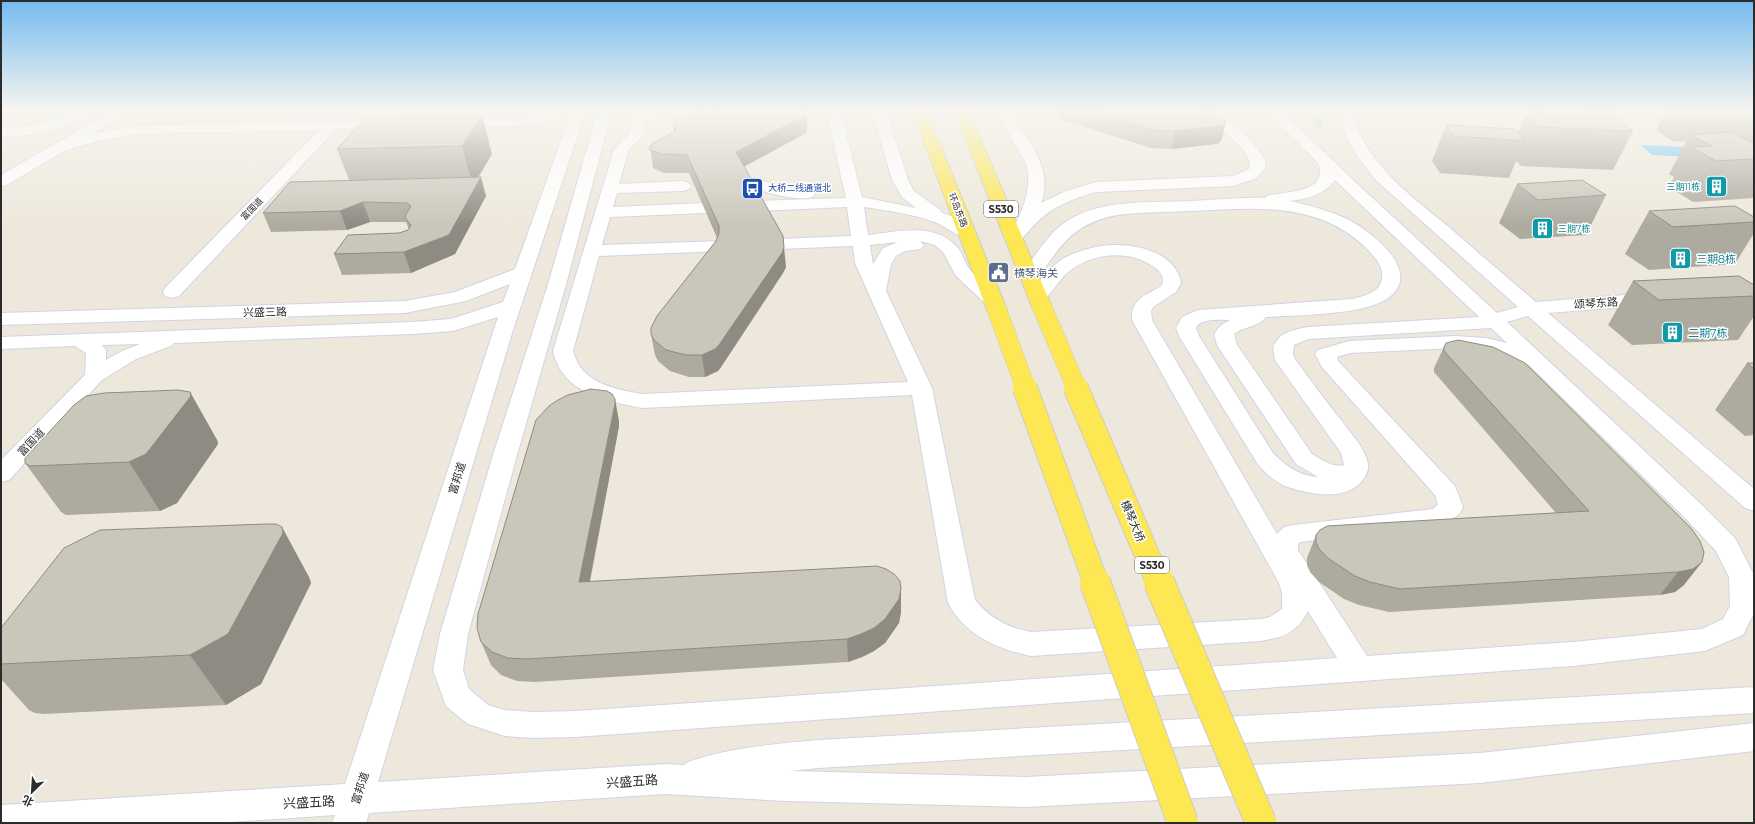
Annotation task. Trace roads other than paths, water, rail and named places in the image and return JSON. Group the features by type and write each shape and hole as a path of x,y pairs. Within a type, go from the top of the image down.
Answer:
{"main road":[{"name":"环岛东路","path":"934,148 995,304"},
{"name":"S530","path":"977,148 1036,294"},
{"name":"横琴大桥","path":"1036,294 1261,823"},
{"path":"995,304 1183,823"}],"street":[{"path":"1,182 58,148"},
{"name":"富国道","path":"172,292 310,148"},
{"name":"富邦道","path":"353,811 512,305 565,148"},
{"path":"604,148 558,281 505,455 454,634 448,670 457,697 479,715 505,722 534,725 576,724 1573,654 1705,640 1733,627 1744,606 1742,577 1726,546 1694,512 1539,363 1312,148"},
{"path":"610,148 609,190 563,351 570,369 576,377 597,390 611,395 642,401 921,388"},
{"path":"843,148 854,199 864,263 921,388 962,603 970,615 982,626 992,632 1013,641 1031,644 1262,630 1283,624 1291,618 1296,610 1297,602 1296,592 1292,583 1140,315 1144,305 1148,301 1167,291 1171,286 1172,281 1168,269 1155,260 1136,253 1115,250 1095,252 1067,264 1036,294"},
{"path":"891,148 900,180 908,194 940,218"},
{"path":"1024,224 1036,192 1038,181 1034,163 1025,148"},
{"path":"1013,238 1024,224 1042,208 1080,190 1096,187 1232,181 1245,178 1254,173 1258,167 1257,159 1249,148"},
{"path":"1360,148 1392,187 1533,308 1754,502"},
{"path":"1242,203 1297,195 1312,191 1324,185 1329,177 1329,169 1324,160"},
{"path":"754,184 786,192 854,199 884,205 940,218 954,224 967,233"},
{"path":"609,190 683,186"},
{"path":"758,206 854,199"},
{"path":"1036,294 1057,239 1077,222 1091,216 1126,209 1265,203 1289,206 1313,212 1335,220 1354,230 1369,242 1387,261 1392,272 1391,283 1384,292 1370,300 1352,305 1198,316 1189,321 1186,328 1189,336 1264,458 1272,467 1295,481 1323,487 1336,486 1346,482 1354,476 1357,469"},
{"path":"603,212 705,208"},
{"path":"778,244 861,241 913,235 929,237 941,241 951,250 962,272"},
{"path":"877,290 882,262 885,255 891,250 901,246 913,245 925,247 935,251 962,272 995,304"},
{"path":"592,251 721,246"},
{"name":"兴盛三路","path":"1,319 405,307 460,297 524,272"},
{"path":"102,315 152,301 172,292 181,303 203,313"},
{"name":"颂琴东路","path":"1357,469 1356,461 1352,452 1285,360 1282,352 1283,345 1288,339 1296,335 1308,333 1494,321 1533,308 1666,298"},
{"name":"兴盛三路","path":"1,343 411,328 453,325 512,305"},
{"path":"1276,310 1233,325 1227,329 1224,334 1227,345 1304,460 1321,470 1331,473 1350,472 1357,469"},
{"name":"富国道","path":"1,474 95,376 129,356 180,337"},
{"path":"78,340 96,350 95,376"},
{"path":"1359,669 1285,551 1285,540 1293,534 1411,519 1439,517 1451,507 1446,492 1329,364 1325,354 1348,347 1455,342 1486,344 1512,351 1539,363"},
{"path":"665,779 763,760 818,754 1754,700"},
{"path":"665,779 785,786 1026,792 1480,768 1754,737"},
{"name":"兴盛五路","path":"1,821 353,811 665,779"}],"water":[{"path":"1645,148 1754,150 1754,160 1652,155"}],"place":[{"name":"三期11栋","path":"1716,187"},
{"name":"大桥二线通道北","path":"752,188"},
{"name":"三期7栋","path":"1542,229"},
{"name":"三期8栋","path":"1680,259"},
{"name":"横琴海关","path":"999,273"},
{"name":"二期7栋","path":"1672,333"}]}
